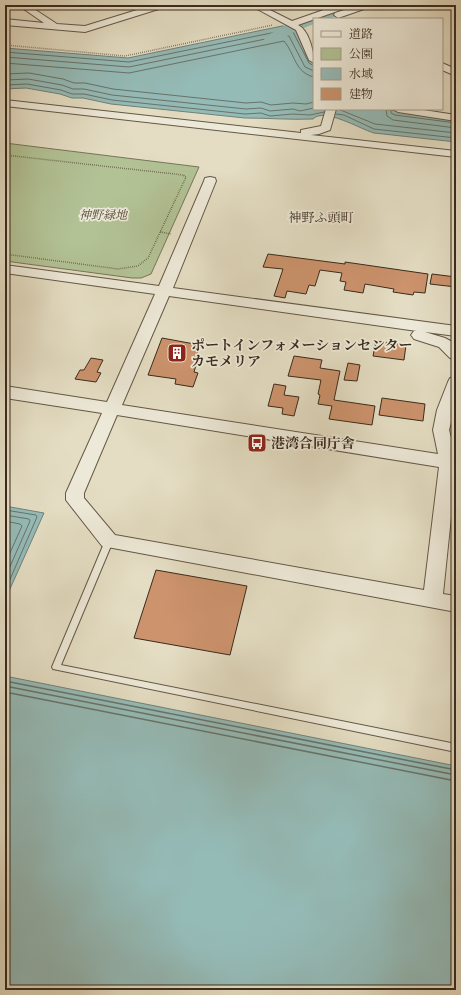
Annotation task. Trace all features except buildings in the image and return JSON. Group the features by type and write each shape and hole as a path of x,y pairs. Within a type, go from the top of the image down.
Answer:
{"street":[{"path":"22,5 55,27"},
{"path":"5,22 85,30 162,5"},
{"path":"254,5 300,29 313,58"},
{"path":"324,5 349,18"},
{"path":"329,18 346,5"},
{"path":"290,23 367,5"},
{"path":"300,29 313,24"},
{"path":"443,66 456,73"},
{"path":"5,104 456,154"},
{"path":"404,110 456,118"},
{"path":"242,130 319,131 326,128 330,113"},
{"path":"210,181 162,295 75,493 75,500 109,541 456,604"},
{"path":"5,269 162,295"},
{"path":"5,277 162,295 417,330 456,332"},
{"path":"417,330 456,327"},
{"path":"417,330 456,339"},
{"path":"417,330 445,344 454,350 456,354"},
{"path":"433,600 453,457 441,430 445,410 456,382"},
{"path":"5,392 112,409 453,457"}],"lane":[{"path":"109,541 56,667 456,748"}],"path":[{"path":"5,45 125,56 290,23"},
{"path":"5,154 183,175 186,177 145,263 133,268 118,269 5,254"},
{"path":"160,232 172,234"}],"green space":[{"name":"神野緑地","path":"5,143 199,167 151,274 141,278 132,278 5,261"}],"water":[{"path":"282,26 295,28 313,63 313,110 388,110 456,119 456,142 374,133 342,120 325,116 318,116 313,119 245,118 111,104 83,98 72,98 60,94 26,88 5,89 5,48 128,58"},
{"path":"5,506 44,513 5,600"},
{"path":"5,676 456,766 456,990 5,990"}],"waterway":[{"path":"319,18 356,5"},
{"path":"271,39 291,28 313,20"}],"place":[{"name":"ポートインフォメーションセンター カモメリア","path":"177,353"},
{"name":"港湾合同庁舎","path":"257,443"}],"district":[{"name":"神野ふ頭町","path":"321,217"}]}
